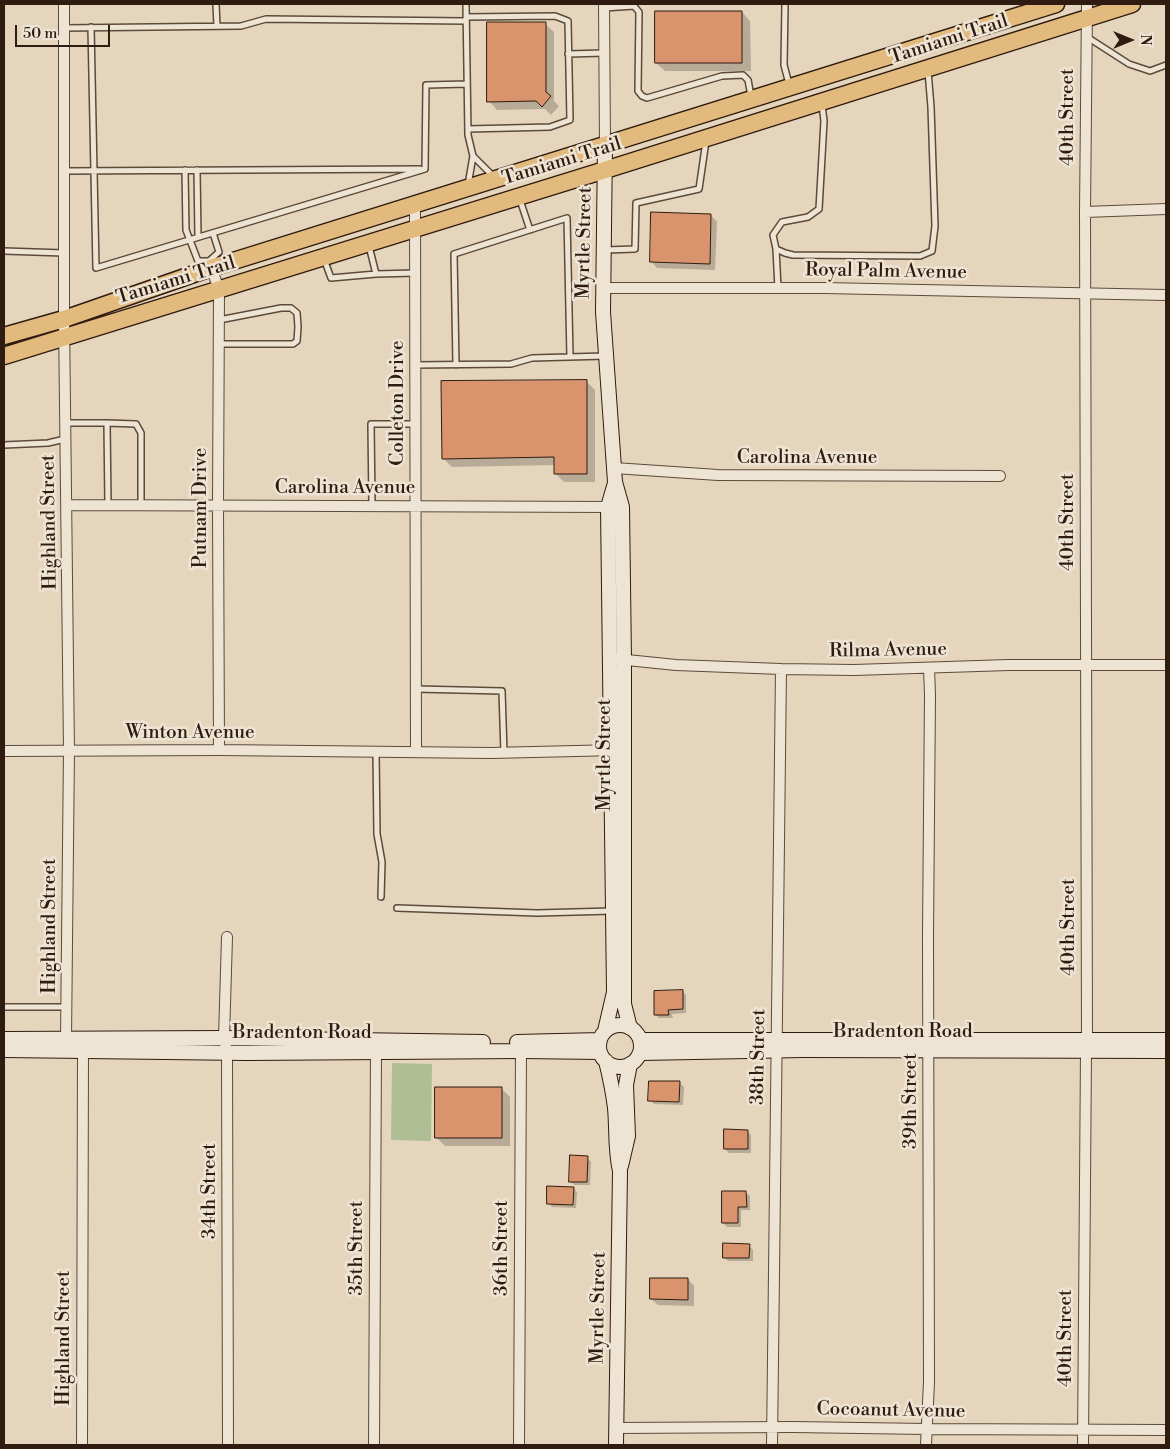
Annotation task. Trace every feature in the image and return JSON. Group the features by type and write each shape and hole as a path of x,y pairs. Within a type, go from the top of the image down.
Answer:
{"main road":[{"name":"Tamiami Trail","path":"4,356 210,264 415,204 1056,4"},
{"name":"Tamiami Trail","path":"4,336 64,328 219,289 822,102 928,68 1087,11 1132,4"}],"street":[{"name":"Highland Street","path":"64,4 64,328 69,750 66,1039"},
{"name":"Myrtle Street","path":"604,6 605,250 603,312 615,482 618,659 613,911 614,992 603,1046 612,1082 616,1154 620,1171"},
{"name":"40th Street","path":"1083,1445 1086,1046 1085,212 1087,11"},
{"name":"Colleton Drive","path":"415,204 416,752"},
{"path":"1085,212 1166,209"},
{"name":"Putnam Drive","path":"210,264 219,289 219,750"},
{"name":"Royal Palm Avenue","path":"604,288 778,288 1166,295"},
{"name":"Carolina Avenue","path":"614,468 718,475 1000,476"},
{"name":"Carolina Avenue","path":"67,505 615,507"},
{"name":"Rilma Avenue","path":"618,659 676,666 854,670 1010,665 1166,666"},
{"name":"39th Street","path":"926,1445 929,1382 929,668"},
{"name":"38th Street","path":"772,1445 781,669"},
{"name":"Winton Avenue","path":"4,751 219,750 504,753 617,750"},
{"name":"Myrtle Street","path":"617,750 624,1004 630,1028"},
{"name":"34th Street","path":"228,937 224,1038 228,1052 228,1445"},
{"name":"Bradenton Road","path":"603,1046 613,1026 620,1024 630,1028"},
{"path":"630,1028 637,1033 640,1046 637,1058 630,1064"},
{"name":"Bradenton Road","path":"4,1040 224,1038 521,1042 603,1046"},
{"name":"Bradenton Road","path":"1086,1046 1166,1040"},
{"name":"Bradenton Road","path":"640,1046 694,1051 777,1045 928,1045 1086,1046 1166,1051"},
{"name":"Bradenton Road","path":"4,1050 376,1052 521,1051 603,1046"},
{"name":"Bradenton Road","path":"603,1046 614,1066 620,1067 630,1064"},
{"name":"Highland Street","path":"82,1445 83,1050"},
{"name":"36th Street","path":"519,1445 521,1051"},
{"name":"35th Street","path":"374,1445 376,1052"},
{"name":"Myrtle Street","path":"616,1445 620,1171 628,1136 626,1085 630,1064"},
{"name":"Cocoanut Avenue","path":"616,1428 1166,1430"}],"lane":[{"path":"216,4 217,26"},
{"path":"466,4 468,129 473,156 468,187"},
{"path":"785,4 784,65 789,87"},
{"path":"604,6 634,6 639,12 638,91 642,96 647,98 722,76 743,75 748,80 751,99"},
{"path":"64,28 241,26 266,19 466,19 555,16 568,20 570,120 550,127 468,129"},
{"path":"91,27 96,268 425,169"},
{"path":"1087,36 1129,64 1150,71 1166,65"},
{"path":"568,54 604,53"},
{"path":"776,249 793,255 920,256 932,252 935,226 928,68"},
{"path":"425,169 426,85 467,84"},
{"path":"778,288 774,235 782,222 808,216 819,209 824,121 822,102"},
{"path":"605,250 635,249 636,203 699,189 707,138"},
{"path":"473,156 496,179"},
{"path":"65,171 425,169"},
{"path":"185,170 186,230 198,261 210,264 219,252 213,233"},
{"path":"197,170 198,237"},
{"path":"519,196 530,230"},
{"path":"456,365 454,254 567,218 570,357"},
{"path":"368,243 376,274"},
{"path":"4,251 64,253"},
{"path":"323,257 331,278 416,273"},
{"path":"219,320 280,308 291,308 297,313 298,327 297,341 293,344 219,344"},
{"path":"415,364 511,364 532,358 606,356"},
{"path":"66,423 132,423 139,427 141,505"},
{"path":"106,423 108,505"},
{"path":"372,505 371,424 415,424"},
{"path":"4,445 48,443 66,439"},
{"path":"416,689 502,691 504,753"},
{"path":"376,752 377,834 382,862 380,897"},
{"path":"397,908 537,913 613,911"},
{"path":"4,1007 67,1007"}],"green space":[{"path":"392,1063 432,1064 431,1141 391,1140"}],"building":[{"path":"655,11 742,11 742,63 655,63"},
{"path":"487,22 546,22 546,92 551,96 542,107 536,101 487,102"},
{"path":"651,212 711,214 710,264 650,262"},
{"path":"587,380 587,474 554,474 554,457 442,459 441,381"},
{"path":"683,990 683,1009 668,1010 669,1015 654,1015 654,991"},
{"path":"649,1081 680,1081 679,1102 648,1101"},
{"path":"435,1087 502,1087 502,1138 435,1138"},
{"path":"724,1129 748,1130 748,1149 724,1149"},
{"path":"570,1155 588,1156 587,1182 569,1182"},
{"path":"547,1186 574,1187 573,1205 547,1204"},
{"path":"722,1191 746,1191 747,1207 738,1207 738,1223 722,1223"},
{"path":"723,1243 750,1244 749,1258 723,1258"},
{"path":"650,1278 688,1278 688,1300 650,1299"}]}
